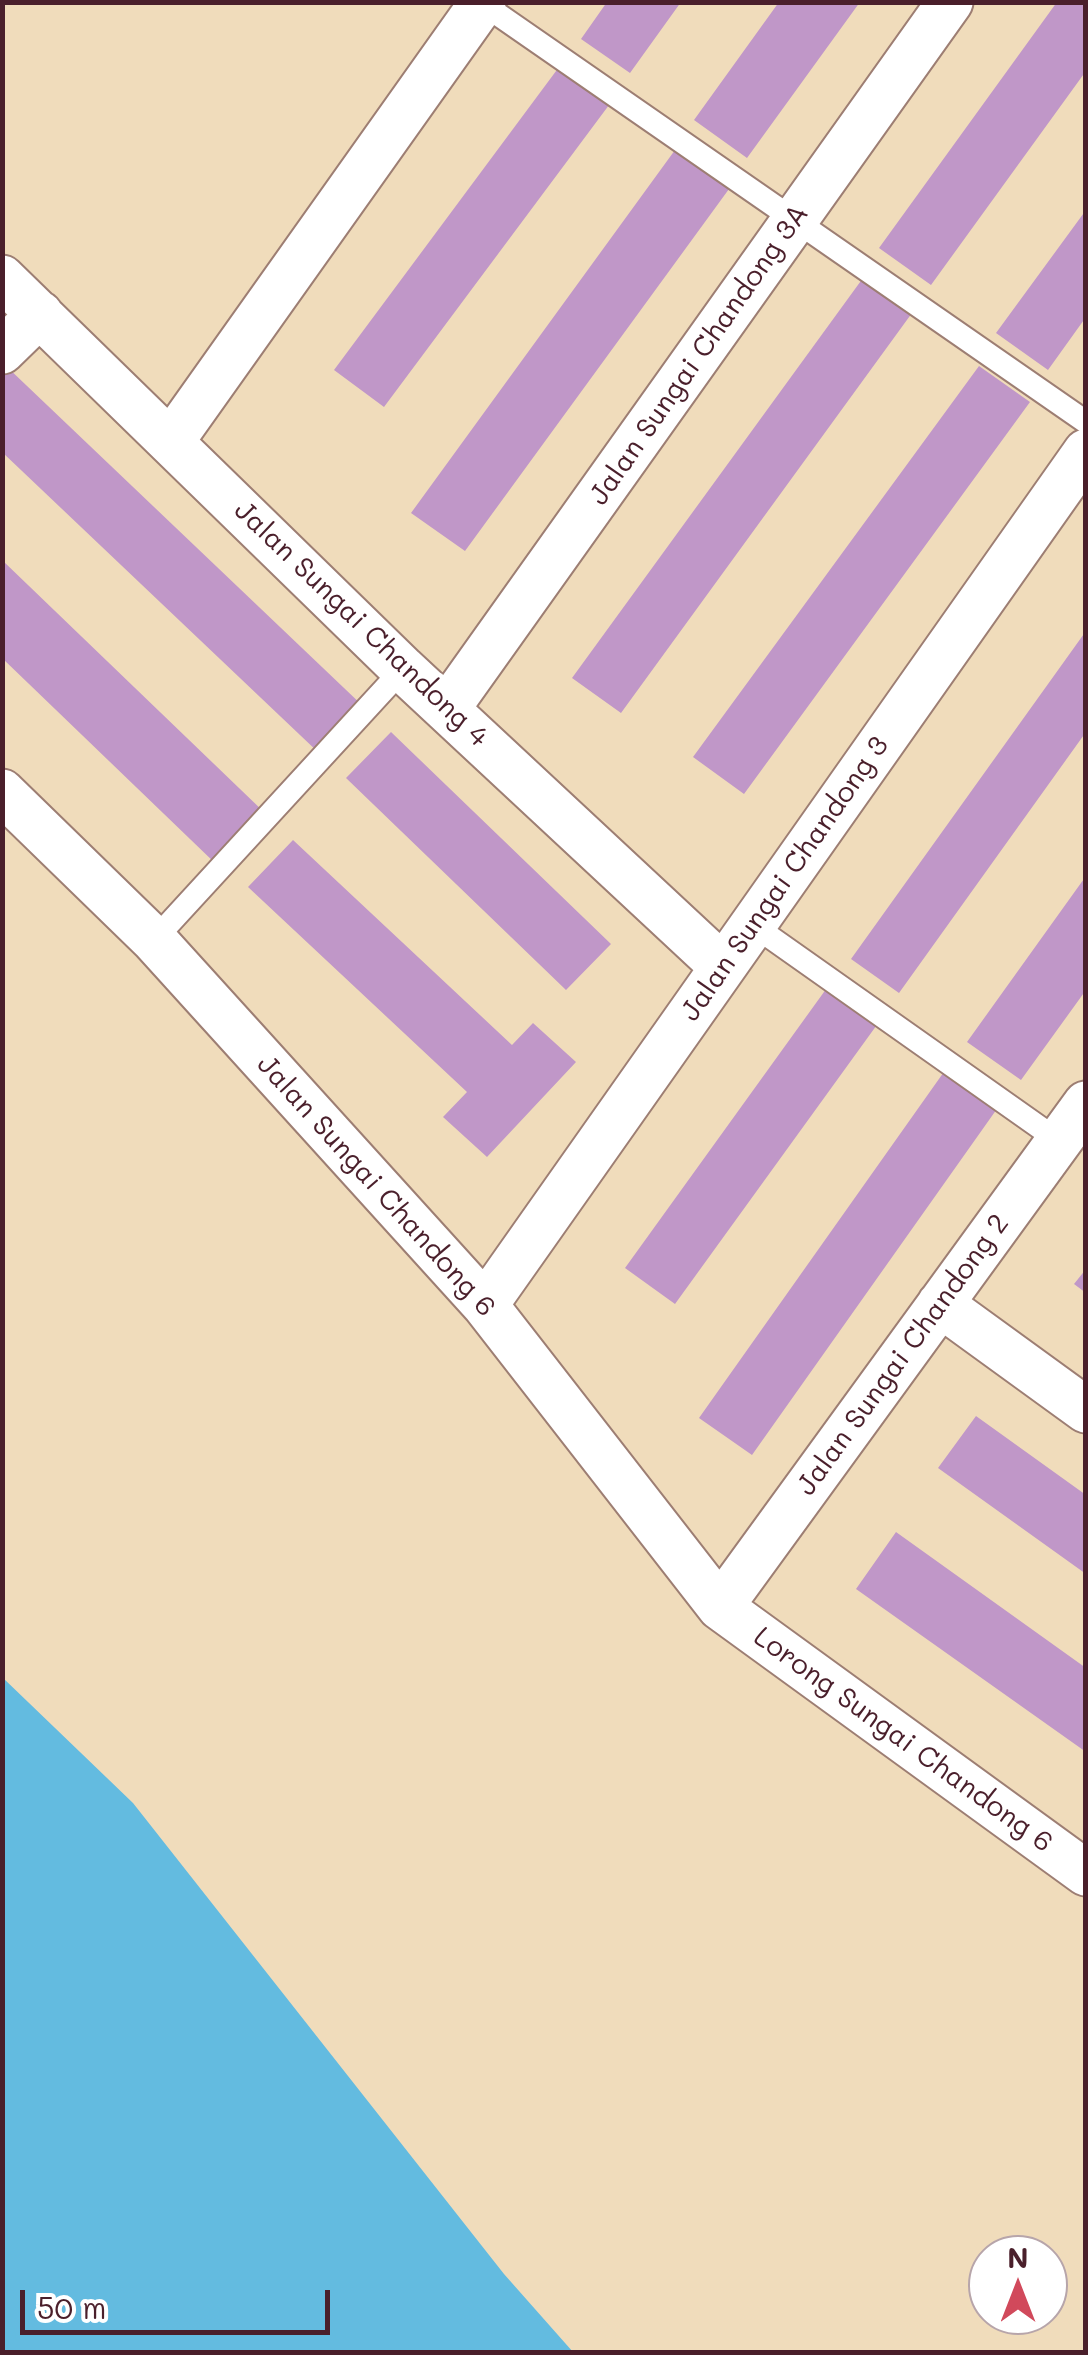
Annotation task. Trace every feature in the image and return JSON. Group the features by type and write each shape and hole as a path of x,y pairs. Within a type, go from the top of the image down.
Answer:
{"street":[{"name":"Jalan Sungai Chandong 3A","path":"448,707 950,2"},
{"path":"172,440 483,3"},
{"name":"Jalan Sungai Chandong 4","path":"2,278 403,670 448,707 723,967"},
{"path":"2,352 40,314"},
{"name":"Jalan Sungai Chandong 3","path":"485,1305 1086,452"},
{"name":"Jalan Sungai Chandong 6","path":"2,792 154,940 485,1305 720,1606"},
{"name":"Jalan Sungai Chandong 2","path":"720,1606 1086,1104"},
{"path":"940,1304 1086,1410"},
{"name":"Lorong Sungai Chandong 6","path":"720,1606 1082,1864"}],"lane":[{"path":"483,3 1086,422"},
{"path":"154,940 403,670"},
{"path":"752,925 1058,1141"}],"water":[{"path":"2,1677 133,1803 504,2274 573,2352 3,2352"}],"building":[{"path":"607,2 681,2 630,73 581,39"},
{"path":"779,2 860,2 747,158 694,120"},
{"path":"1057,2 1086,2 1086,71 931,285 879,248"},
{"path":"562,63 612,101 384,407 334,370"},
{"path":"675,150 729,189 465,551 411,513"},
{"path":"1086,210 1086,317 1048,370 996,333"},
{"path":"863,278 912,313 621,713 572,678"},
{"path":"5,365 365,708 320,754 2,452"},
{"path":"979,366 1030,402 744,794 693,757"},
{"path":"2,560 266,814 217,865 2,658"},
{"path":"1086,631 1086,732 899,993 851,959"},
{"path":"391,732 611,944 566,990 346,778"},
{"path":"293,840 512,1045 533,1023 576,1062 487,1157 443,1117 467,1092 248,887"},
{"path":"1086,876 1086,990 1021,1080 967,1042"},
{"path":"829,985 879,1022 675,1304 625,1268"},
{"path":"946,1069 999,1106 752,1455 699,1418"},
{"path":"1086,1269 1086,1293 1074,1284"},
{"path":"976,1416 1086,1495 1086,1574 938,1468"},
{"path":"896,1532 1086,1668 1086,1752 856,1589"}]}
